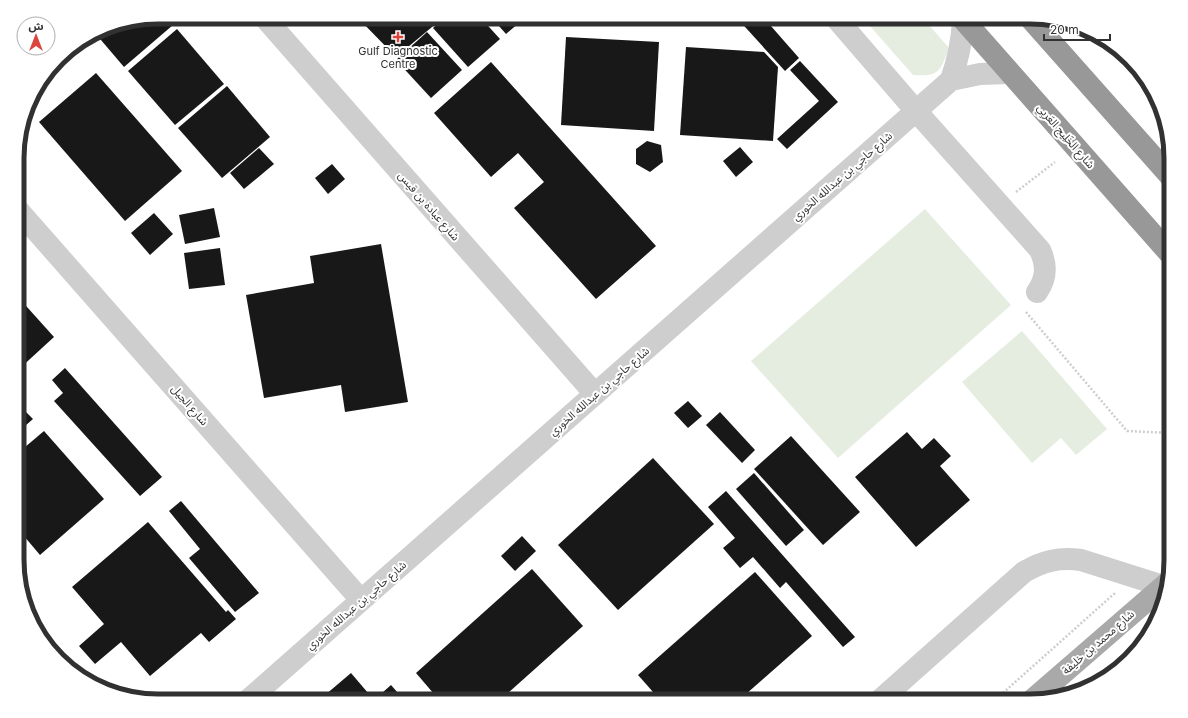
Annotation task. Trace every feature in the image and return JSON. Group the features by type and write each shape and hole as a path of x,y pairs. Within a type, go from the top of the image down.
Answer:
{"highway":[{"name":"شارع الخَلِيج العَربِي","path":"967,24 1164,247"},
{"path":"1035,24 1164,169"}],"main road":[{"name":"شارع محمد بن خليفة","path":"1039,694 1161,588"}],"street":[{"name":"شارع عبادة بن قيس","path":"270,24 595,394"},
{"path":"841,24 916,111 1040,250 1046,267 1045,276 1037,292"},
{"name":"شارع حاجي بن عبدالله الخوري","path":"255,694 950,80 960,51 962,24"},
{"path":"950,80 980,74 1010,73"},
{"name":"شارع الحِيل","path":"24,218 361,600"},
{"path":"887,694 1024,572 1046,561 1070,559 1091,563 1133,577 1161,584"}],"path":[{"path":"1000,205 1055,162"},
{"path":"1025,312 1127,431 1164,433"},
{"path":"1002,694 1133,577"}],"shaded area":[{"path":"868,24 928,24 949,48 938,71 929,75 913,75"},
{"path":"925,209 1011,305 838,458 751,361"},
{"path":"1022,331 1107,429 1076,455 1061,438 1032,463 962,382"}],"building":[{"path":"149,24 172,24 173,25 124,67 99,38 115,31 132,27"},
{"name":"Gulf Diagnostic Centre","path":"364,24 436,24 396,57"},
{"path":"438,24 486,24 500,39 468,67 433,28"},
{"path":"497,24 518,24 506,34"},
{"path":"742,24 769,24 799,58 785,71"},
{"path":"177,29 224,84 175,125 128,71"},
{"path":"427,32 462,70 431,98 396,60"},
{"path":"566,37 659,42 654,131 561,125"},
{"path":"686,47 764,52 778,67 773,141 680,135"},
{"path":"800,61 838,102 787,149 777,139 819,101 790,70"},
{"path":"491,62 656,246 596,299 514,208 544,182 518,153 491,177 434,113"},
{"path":"96,73 182,171 125,221 39,122"},
{"path":"227,86 270,137 222,178 178,128"},
{"path":"647,141 661,145 663,162 650,172 636,164 636,149"},
{"path":"740,147 753,162 736,177 723,161"},
{"path":"259,148 274,164 244,189 230,173"},
{"path":"332,164 345,179 328,194 315,178"},
{"path":"214,208 220,237 185,244 179,215"},
{"path":"154,213 173,234 150,255 131,233"},
{"path":"381,244 408,402 345,412 341,385 264,398 246,295 314,283 310,256"},
{"path":"220,248 225,285 189,289 184,253"},
{"path":"24,304 54,337 24,364"},
{"path":"65,368 162,477 140,496 54,401 63,393 52,380"},
{"path":"688,401 702,416 688,428 674,413"},
{"path":"24,410 33,419 24,427"},
{"path":"720,412 755,450 742,463 706,425"},
{"path":"44,431 104,499 40,555 24,536 24,448"},
{"path":"907,432 922,449 934,438 951,456 940,466 970,500 916,547 855,477"},
{"path":"791,436 860,512 823,545 754,469"},
{"path":"653,458 714,524 618,610 558,545"},
{"path":"754,473 804,530 786,546 736,489"},
{"path":"726,491 855,637 843,647 786,582 780,588 753,557 740,568 723,548 735,538 708,507"},
{"path":"181,501 259,593 235,612 189,558 200,549 169,511"},
{"path":"148,522 226,612 228,610 236,619 209,642 201,633 150,676 121,642 95,664 79,646 104,624 72,587"},
{"path":"522,536 536,551 515,571 501,556"},
{"path":"532,569 583,626 507,694 434,694 416,673"},
{"path":"755,572 812,636 746,694 655,694 638,675"},
{"path":"351,673 369,694 326,694"},
{"path":"391,685 399,694 381,694"}],"place":[{"name":"Gulf Diagnostic Centre","path":"398,37"}]}
